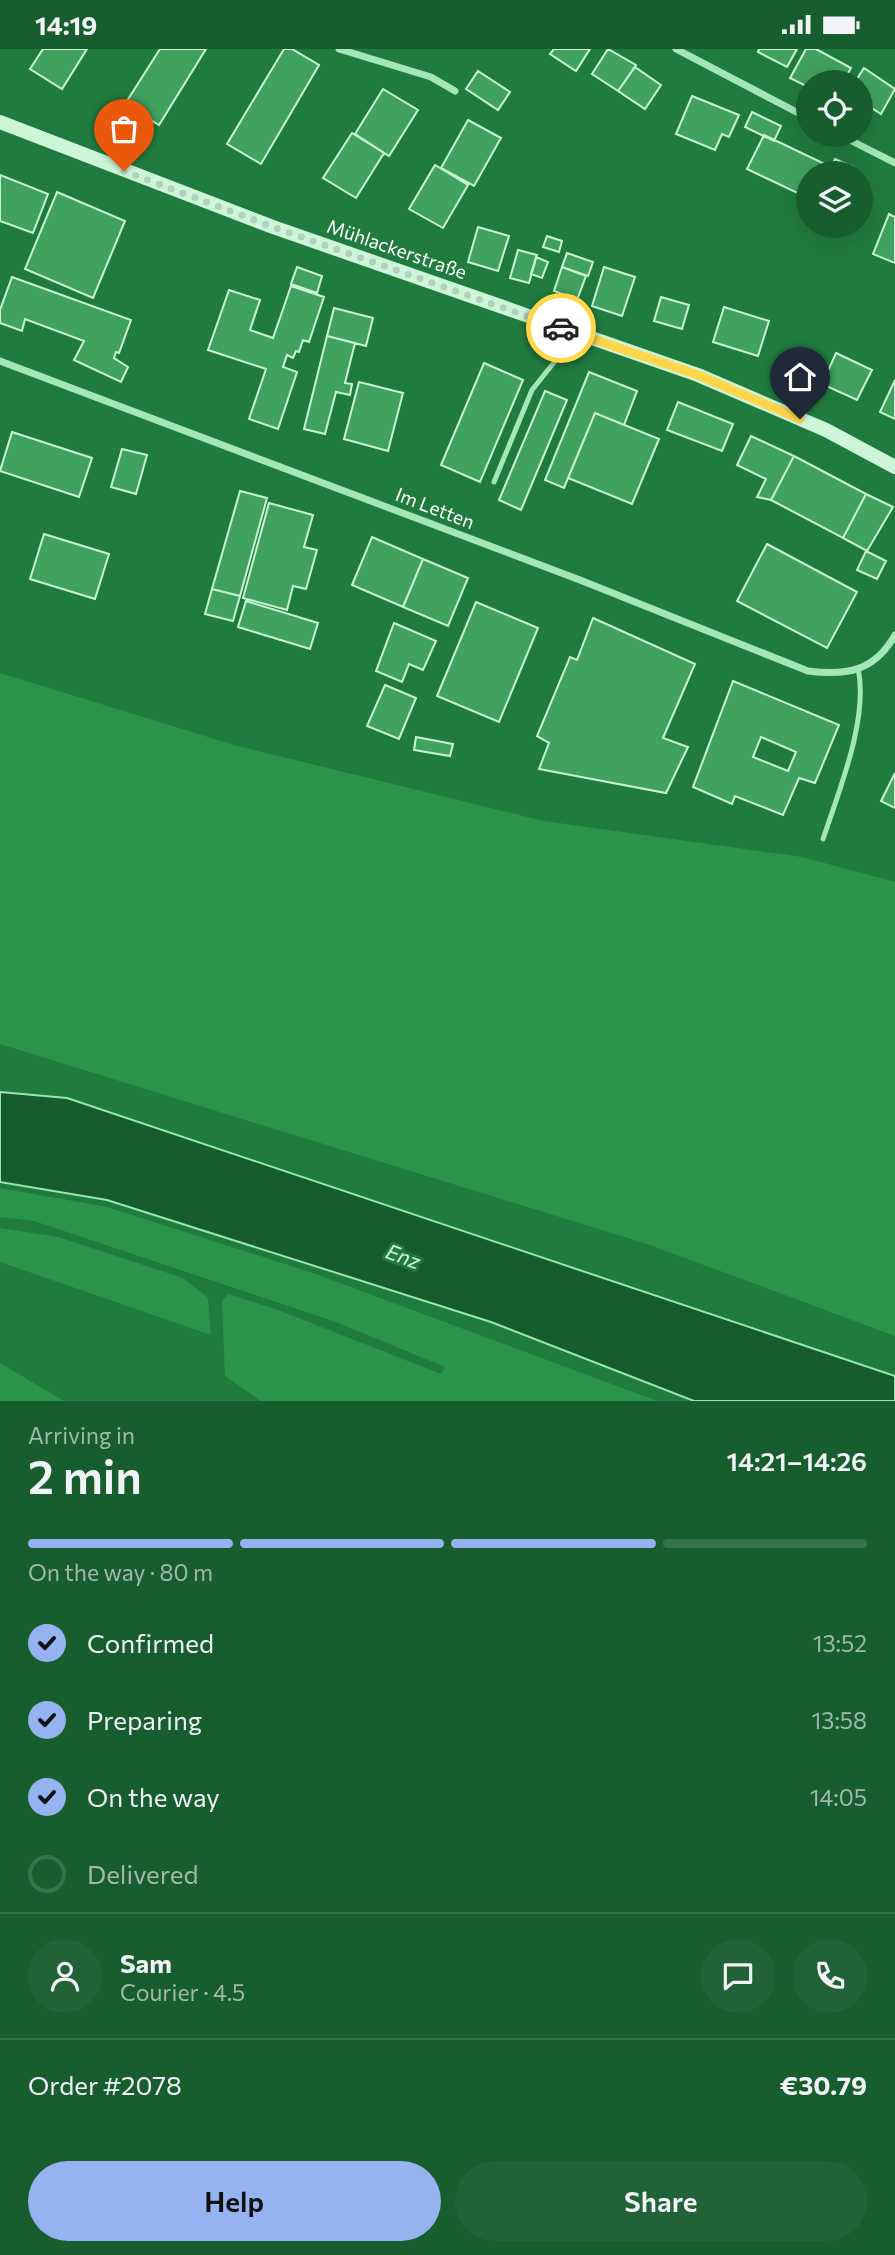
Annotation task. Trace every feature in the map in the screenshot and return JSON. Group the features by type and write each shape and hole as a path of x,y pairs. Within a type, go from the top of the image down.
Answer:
{"street":[{"path":"339,49 431,76 455,91"},
{"path":"677,49 796,112"},
{"name":"Mühlackerstraße","path":"0,122 273,227 698,375 826,430 895,467"},
{"path":"864,147 895,163"},
{"name":"Im Letten","path":"0,361 580,580 808,671 837,675 869,665 886,652 895,635"}],"lane":[{"path":"494,482 533,390 569,344 573,332"},
{"path":"823,839 842,781 861,700 858,668"},
{"path":"842,781 851,784"}],"shaded area":[{"path":"0,673 234,745 544,821 802,857 895,882 895,1336 650,1245 0,1044"},
{"path":"0,1188 107,1207 313,1273 657,1401 261,1401 225,1376 222,1302 228,1294 278,1310 441,1374 445,1367 336,1322 34,1221 0,1217"},
{"path":"0,1228 58,1237 183,1278 208,1298 211,1335 0,1262"},
{"path":"0,1363 64,1401 0,1401"}],"water":[{"name":"Enz","path":"0,1092 67,1098 895,1376 895,1401 694,1401 491,1322 107,1200 0,1182"}],"building":[{"path":"43,49 87,49 62,89 30,69"},
{"path":"160,49 206,49 159,125 125,104"},
{"path":"284,49 292,49 319,65 261,164 227,144"},
{"path":"554,49 590,49 576,71 550,54"},
{"path":"608,49 636,65 618,91 592,74"},
{"path":"759,49 797,49 787,67 758,52"},
{"path":"806,49 816,49 851,68 796,70 796,81 790,78"},
{"path":"635,67 661,85 645,109 618,91"},
{"path":"478,71 510,92 498,110 466,89"},
{"path":"873,74 895,89 881,114 873,109"},
{"path":"383,89 418,110 389,156 355,134"},
{"path":"692,96 739,115 729,137 722,134 715,150 676,134"},
{"path":"752,112 781,126 774,141 745,127"},
{"path":"468,120 501,138 474,186 441,168"},
{"path":"352,133 384,153 356,198 323,178"},
{"path":"764,135 818,161 796,161 796,192 747,169"},
{"path":"435,165 468,185 443,228 409,209"},
{"path":"0,175 48,194 33,233 0,221"},
{"path":"57,192 125,221 93,298 25,269"},
{"path":"889,214 895,217 895,263 873,254"},
{"path":"478,227 509,236 498,271 468,262"},
{"path":"547,236 562,241 559,252 543,247"},
{"path":"518,250 537,255 529,283 510,278"},
{"path":"567,253 593,262 588,276 562,267"},
{"path":"536,257 548,262 542,278 531,274"},
{"path":"297,267 322,276 317,293 291,284"},
{"path":"562,267 586,276 577,300 554,291"},
{"path":"604,267 635,277 622,316 592,306"},
{"path":"12,277 131,320 119,353 116,352 114,358 128,367 121,382 74,360 84,341 25,319 22,331 0,323 0,310"},
{"path":"291,286 324,297 309,342 303,340 299,352 296,351 293,358 287,355 283,367 297,372 278,429 249,419 266,369 208,350 229,290 260,300 250,330 273,338"},
{"path":"661,297 689,305 682,329 654,321"},
{"path":"724,307 769,321 758,356 713,342"},
{"path":"334,308 373,318 366,346 327,336"},
{"path":"327,336 355,343 345,383 352,384 350,395 336,392 325,434 304,429"},
{"path":"836,353 872,370 857,400 822,384"},
{"path":"484,363 523,380 480,482 441,465"},
{"path":"589,372 637,391 624,425 595,413 564,488 545,480"},
{"path":"895,380 895,419 880,412"},
{"path":"359,382 403,393 388,451 344,439"},
{"path":"545,391 567,400 521,510 499,500"},
{"path":"678,402 733,424 722,451 667,430"},
{"path":"595,413 659,439 632,504 568,478"},
{"path":"12,432 92,458 79,497 0,471"},
{"path":"751,436 794,456 771,500 757,497 766,479 737,465"},
{"path":"122,449 147,455 136,494 111,487"},
{"path":"794,456 866,494 843,538 771,500"},
{"path":"240,491 267,498 240,596 212,589"},
{"path":"866,494 893,507 867,551 843,538"},
{"path":"269,503 313,515 304,547 317,550 306,589 293,586 287,610 243,598"},
{"path":"44,534 109,554 95,599 30,579"},
{"path":"372,537 423,559 403,607 352,585"},
{"path":"767,544 857,592 827,648 737,601"},
{"path":"866,551 886,561 877,579 857,570"},
{"path":"423,559 468,578 448,626 403,607"},
{"path":"212,589 240,596 233,621 205,614"},
{"path":"246,601 318,623 310,649 238,627"},
{"path":"476,602 538,628 499,722 437,696"},
{"path":"593,618 695,664 663,738 688,747 666,793 539,769 549,743 537,736 570,657 577,660"},
{"path":"394,623 436,641 423,670 409,664 402,682 376,671"},
{"path":"733,681 839,725 815,783 799,778 783,815 735,796 732,804 693,787","holes":["761,737 796,752 788,771 753,757"]},
{"path":"385,685 416,698 399,739 367,726"},
{"path":"416,737 453,744 450,756 414,750"},
{"path":"895,773 895,808 881,801"}],"way so far":[{"path":"124,171 273,227 561,328"}],"route":[{"path":"561,328 698,375 800,419"}]}
